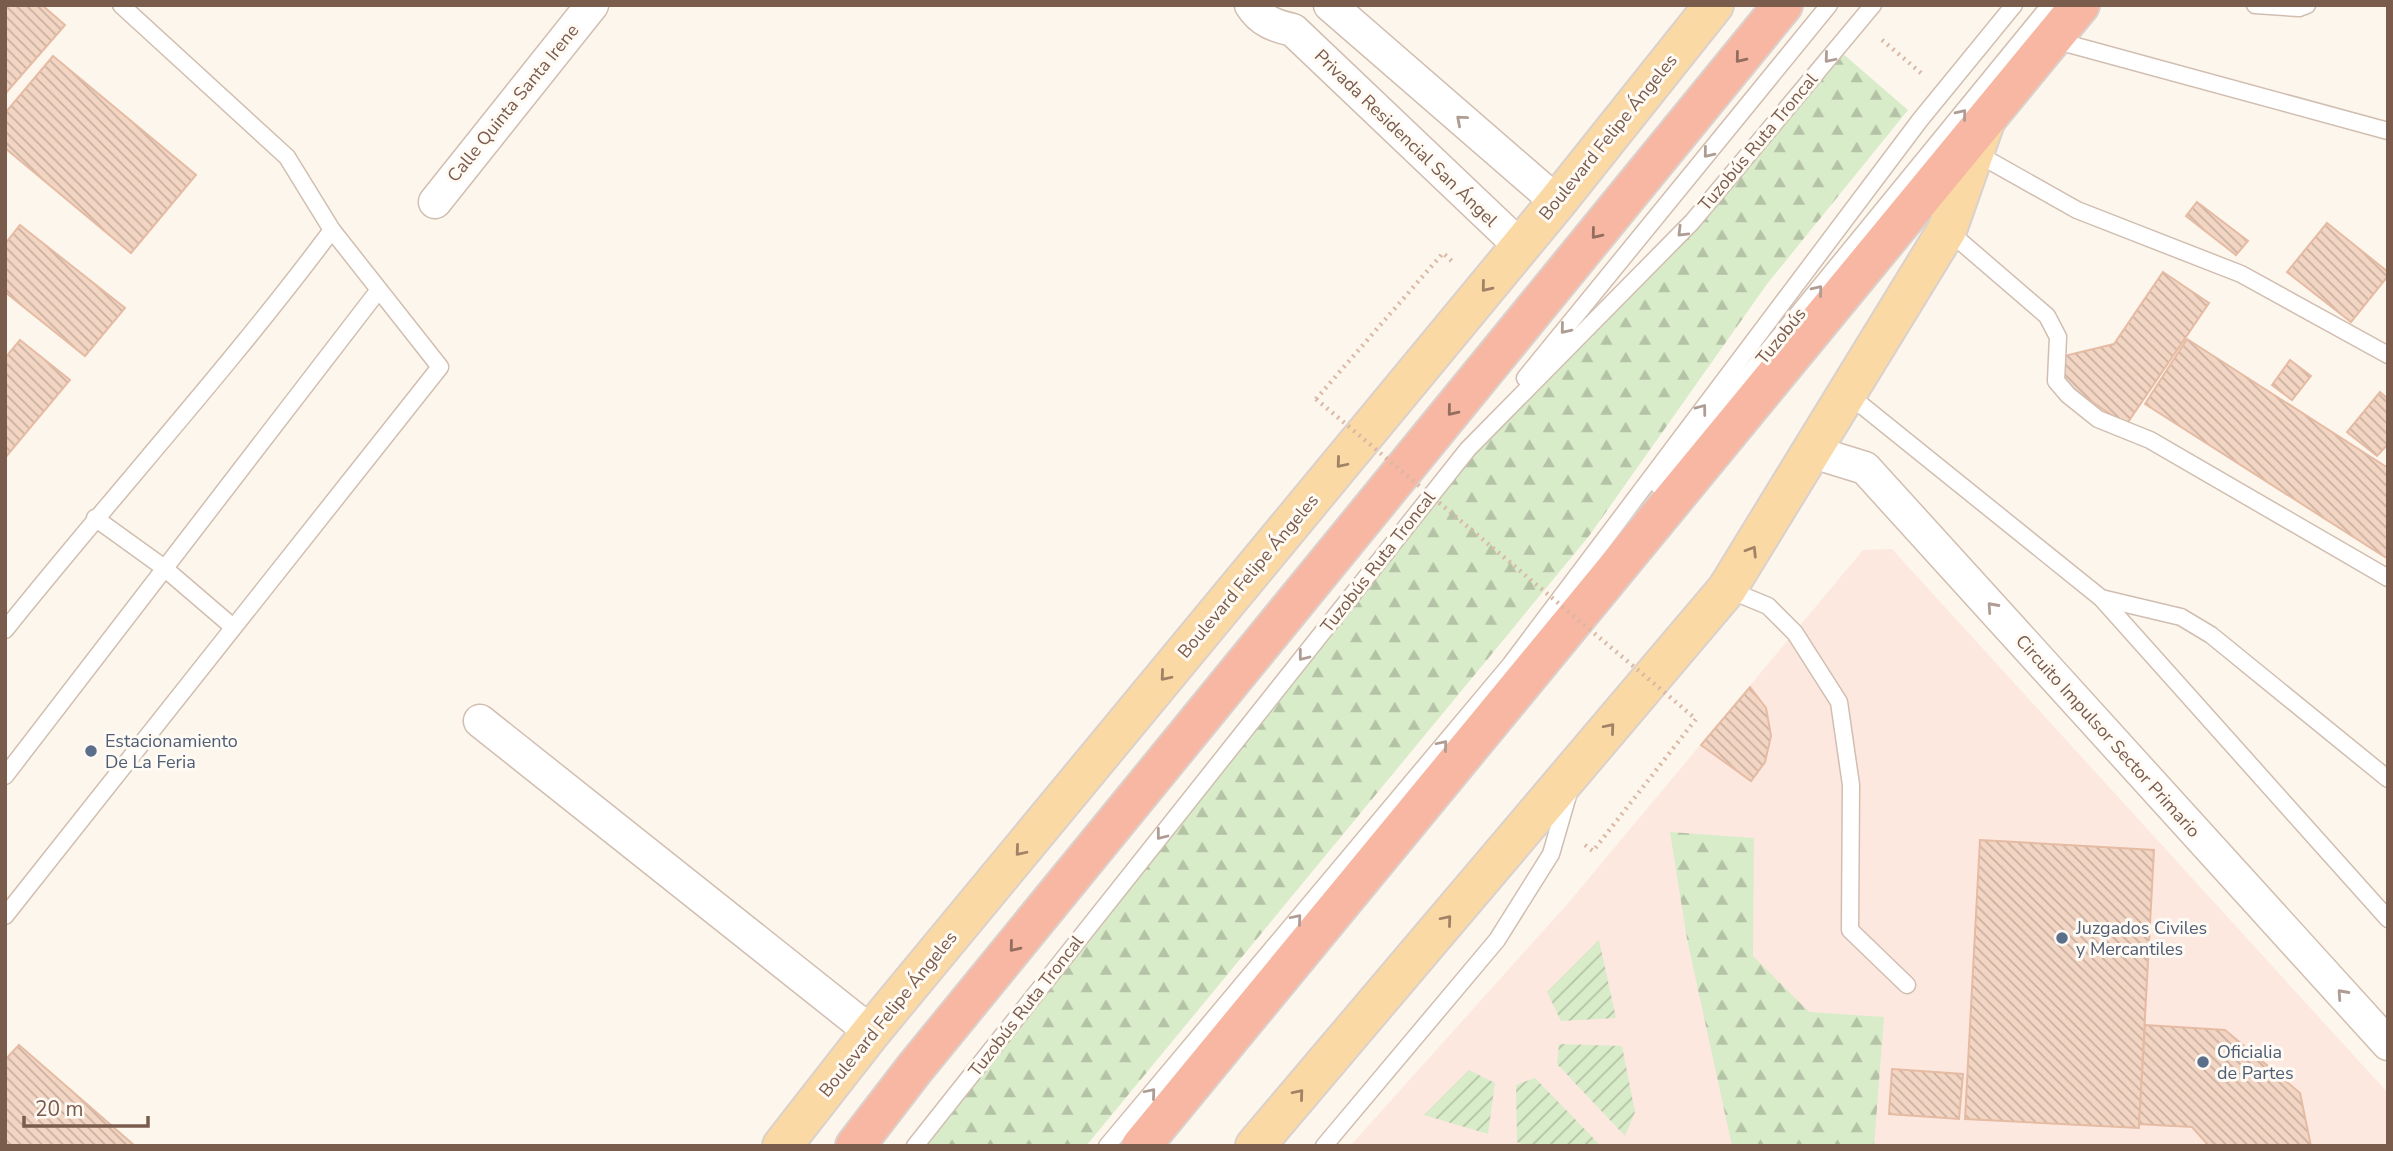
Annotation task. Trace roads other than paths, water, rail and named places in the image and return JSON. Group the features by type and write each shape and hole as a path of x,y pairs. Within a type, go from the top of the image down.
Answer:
{"highway":[{"path":"855,1146 915,1068 1783,5"},
{"path":"1141,1146 1915,202 1968,149 2051,22 2080,5"}],"main road":[{"name":"Boulevard Felipe Ángeles","path":"782,1146 871,1032 1557,202 1714,5"},
{"path":"1255,1146 1727,589 1849,395 1947,230 1968,149"}],"street":[{"name":"Calle Quinta Santa Irene","path":"435,202 592,5"},
{"name":"Privada Residencial San Ángel","path":"1251,5 1256,14 1273,26 1293,30 1520,246"},
{"path":"1293,30 1316,5"},
{"path":"1330,5 1557,202"},
{"name":"Circuito Impulsor Sector Primario","path":"1813,452 1865,468 2388,1044"},
{"path":"480,721 871,1032"}],"lane":[{"path":"5,916 440,367 332,230 287,158 121,5"},
{"path":"1468,449 1829,5"},
{"name":"Tuzobús Ruta Troncal","path":"915,1146 1468,449 1692,222 1872,5"},
{"path":"1107,1146 1510,665 1920,120 2014,5"},
{"path":"2255,5 2299,9 2307,5"},
{"path":"2051,22 2388,131"},
{"name":"Tuzobús","path":"1510,665 2051,22"},
{"path":"1968,149 2077,210 2241,274 2388,355"},
{"path":"1915,202 2047,316 2058,337 2056,381 2068,395 2098,419 2150,440 2388,578"},
{"path":"5,630 95,517 267,317 332,230"},
{"path":"5,776 163,567 378,291"},
{"path":"1849,395 2101,598 2388,919"},
{"path":"95,517 163,567 233,627"},
{"path":"1727,589 1768,606 1795,633 1839,702 1851,785 1850,930 1907,985"},
{"path":"2101,598 2181,617 2211,635 2388,779"},
{"path":"1324,1146 1497,940 1551,854 1577,766"}],"place":[{"name":"Estacionamiento De La Feria","path":"91,751"},
{"name":"Juzgados Civiles y Mercantiles","path":"2062,938"},
{"name":"Oficialia de Partes","path":"2203,1062"}]}
